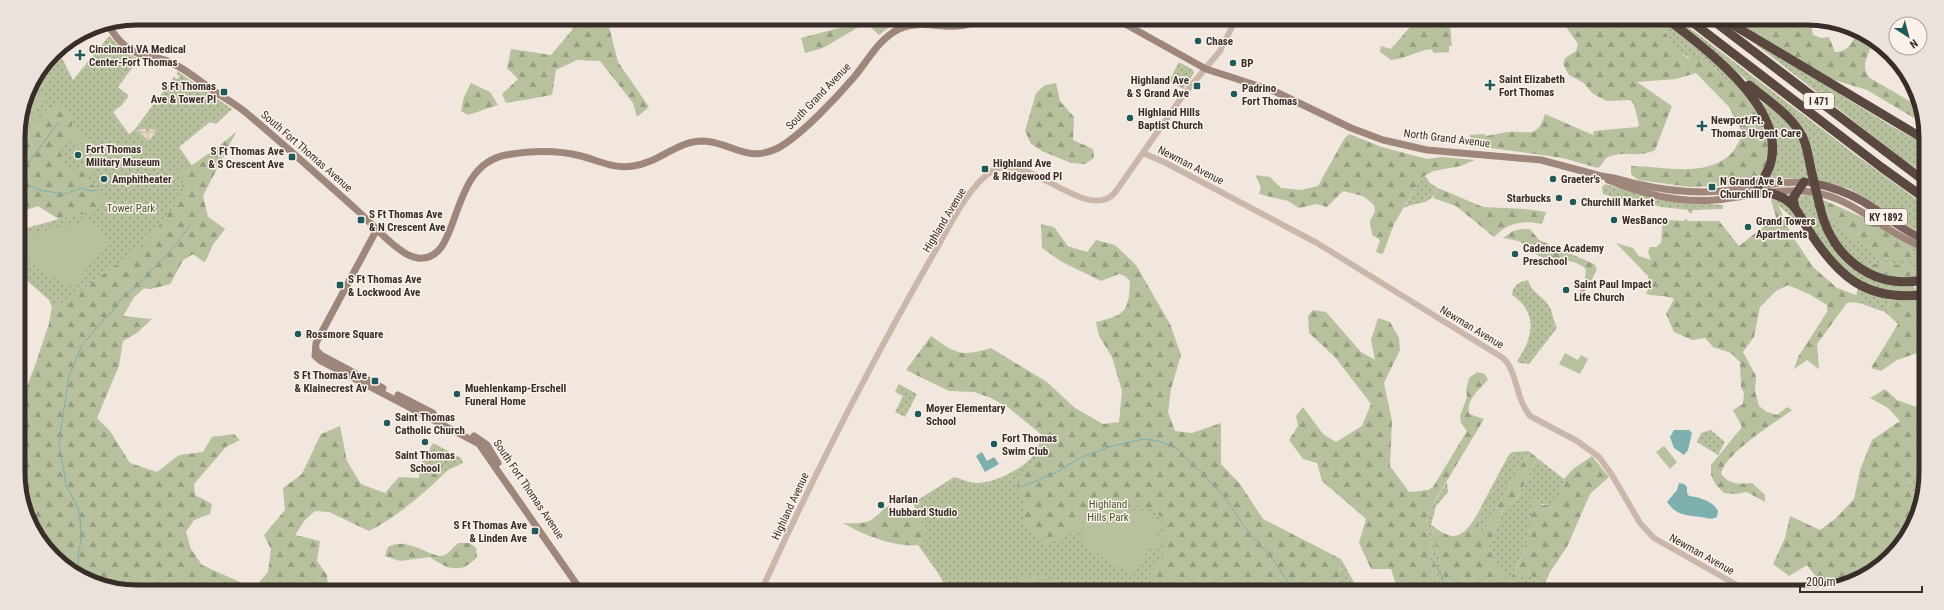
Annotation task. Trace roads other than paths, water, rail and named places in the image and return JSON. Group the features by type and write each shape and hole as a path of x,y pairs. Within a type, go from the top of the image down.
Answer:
{"highway":[{"path":"1675,25 1778,109 1796,126 1805,144 1825,225 1833,241 1844,256 1855,266 1876,277 1888,280 1910,282 1919,281"},
{"name":"I 471","path":"1696,25 1836,133 1919,194"},
{"name":"I 471","path":"1719,25 1919,177"},
{"path":"1733,25 1919,135"},
{"path":"1723,65 1752,95 1772,139 1769,166 1765,176 1758,186"},
{"path":"1795,208 1793,198 1797,190 1804,182"},
{"path":"1769,193 1784,197 1795,208 1828,260 1854,282 1891,295 1919,295"}],"main road":[{"name":"South Grand Avenue","path":"377,228 397,248 408,255 423,258 435,254 444,245 469,180 478,169 487,162 502,156 520,152 565,154 583,157 612,167 621,167 653,161 677,147 695,142 715,143 749,154 770,151 793,139 851,80 889,36 910,25"},
{"name":"South Grand Avenue","path":"940,25 964,25"},
{"name":"KY 1892","path":"1127,25 1206,69"},
{"name":"South Fort Thomas Avenue","path":"111,28 132,52 173,63 248,114 377,228"},
{"name":"North Grand Avenue","path":"1206,69 1274,92 1351,128 1383,140 1427,150 1541,160 1601,176 1657,188 1682,191 1721,191 1804,182 1830,186 1862,201 1902,228 1919,237"},
{"name":"North Grand Avenue","path":"1601,176 1609,181 1642,192 1676,199 1714,200 1797,190 1813,192 1840,200 1903,238 1919,245"},
{"path":"314,348 377,228"},
{"name":"South Fort Thomas Avenue","path":"314,348 315,356 322,361 479,444 577,585"},
{"name":"South Fort Thomas Avenue","path":"314,348 321,355 482,440 582,585"}],"street":[{"name":"Highland Avenue","path":"764,585 845,415 914,289 955,218 976,186 991,171 1000,166 1012,167 1033,174 1085,198 1099,201 1106,199 1115,193 1180,100 1220,51 1233,25"},
{"name":"Newman Avenue","path":"1143,153 1164,162 1317,242 1503,358 1511,370 1518,396 1530,416 1577,441 1599,457 1612,475 1635,516 1647,531 1662,544 1736,585"}],"water":[{"path":"1674,430 1689,430 1692,433 1688,450 1684,455 1674,448 1670,437"},
{"path":"982,452 987,461 994,457 999,464 985,472 976,456"},
{"path":"1679,483 1684,484 1687,487 1687,493 1689,496 1697,497 1713,505 1718,511 1717,517 1709,518 1686,515 1674,510 1667,502 1677,490"}],"waterway":[{"path":"25,165 29,162 58,123"},
{"path":"25,188 32,186 39,190 64,194 82,188 91,191 98,190"},
{"path":"79,568 78,554 81,541 80,516 78,508 66,485 59,442 69,376 82,345 102,321 111,313 121,299 138,285 173,248 190,225"},
{"path":"1022,487 1055,473 1080,458 1109,447 1143,439 1158,441 1176,448 1225,498 1246,529 1274,561 1290,585"},
{"path":"1430,558 1442,575 1444,585"}],"place":[{"name":"Chase","path":"1198,41"},
{"name":"Cincinnati VA Medical Center-Fort Thomas","path":"80,55"},
{"name":"BP","path":"1233,63"},
{"name":"Saint Elizabeth Fort Thomas","path":"1490,85"},
{"name":"Highland Ave & S Grand Ave","path":"1197,86"},
{"name":"S Ft Thomas Ave & Tower Pl","path":"224,92"},
{"name":"Padrino Fort Thomas","path":"1234,94"},
{"name":"Highland Hills Baptist Church","path":"1130,118"},
{"name":"Newport/Ft. Thomas Urgent Care","path":"1702,126"},
{"name":"Fort Thomas Military Museum","path":"78,155"},
{"name":"S Ft Thomas Ave & S Crescent Ave","path":"292,157"},
{"name":"Highland Ave & Ridgewood Pl","path":"985,169"},
{"name":"Amphitheater","path":"104,179"},
{"name":"Graeter's","path":"1553,179"},
{"name":"N Grand Ave & Churchill Dr","path":"1712,187"},
{"name":"Starbucks","path":"1559,198"},
{"name":"Churchill Market","path":"1573,202"},
{"name":"S Ft Thomas Ave & N Crescent Ave","path":"361,220"},
{"name":"WesBanco","path":"1614,220"},
{"name":"Grand Towers Apartments","path":"1748,227"},
{"name":"Cadence Academy Preschool","path":"1515,254"},
{"name":"S Ft Thomas Ave & Lockwood Ave","path":"340,285"},
{"name":"Saint Paul Impact Life Church","path":"1566,290"},
{"name":"Rossmore Square","path":"298,334"},
{"name":"S Ft Thomas Ave & Klainecrest Av","path":"375,381"},
{"name":"Muehlenkamp-Erschell Funeral Home","path":"457,394"},
{"name":"Moyer Elementary School","path":"918,414"},
{"name":"Saint Thomas Catholic Church","path":"387,423"},
{"name":"Saint Thomas School","path":"425,442"},
{"name":"Fort Thomas Swim Club","path":"994,444"},
{"name":"Harlan Hubbard Studio","path":"881,505"},
{"name":"S Ft Thomas Ave & Linden Ave","path":"535,531"}],"park label":[{"name":"Tower Park","path":"131,208"},
{"name":"Highland Hills Park","path":"1108,510"}]}
